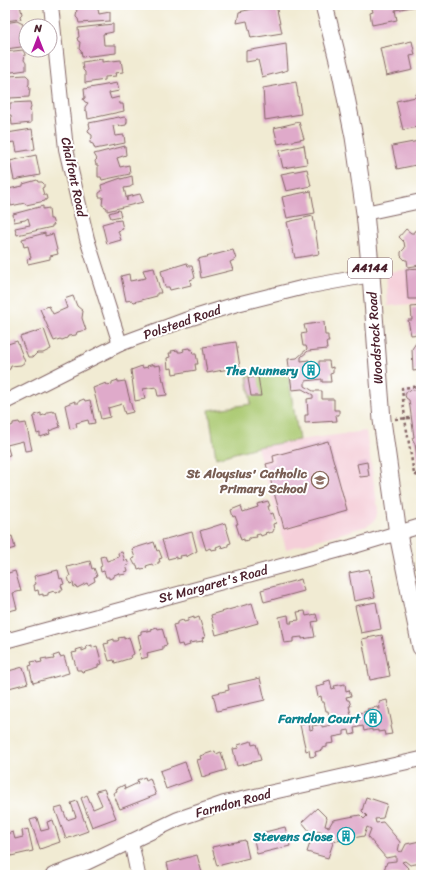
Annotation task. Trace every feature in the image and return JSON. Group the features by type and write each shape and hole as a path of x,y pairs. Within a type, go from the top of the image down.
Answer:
{"main road":[{"name":"Woodstock Road","path":"324,5 340,68 354,138 365,213 382,420 398,534 421,647"}],"street":[{"name":"Chalfont Road","path":"51,5 66,149 87,239 120,344"},
{"path":"365,213 421,201"},
{"name":"Polstead Road","path":"5,402 120,344 185,320 237,304 304,287 371,275"},
{"name":"St Margaret's Road","path":"5,641 398,534 421,526"},
{"name":"Farndon Road","path":"54,875 86,863 178,819 224,803 421,759"},
{"path":"131,841 138,875"}],"path":[{"path":"421,386 402,388 414,474 421,479"},
{"path":"393,420 411,418"},
{"path":"414,474 421,472"}],"shaded area":[{"path":"421,268 421,303 388,306 386,272"},
{"name":"St Aloysius' Catholic Primary School","path":"287,369 299,440 366,431 378,509 376,518 367,526 286,549 257,447 216,458 209,410 251,404 247,376"}],"green space":[{"path":"287,369 299,440 257,447 216,458 209,410 251,404 247,376"}],"building":[{"path":"5,5 20,5 22,14 20,16 21,18 5,21"},
{"path":"74,5 97,5 99,14 110,12 110,21 79,23 76,17 77,8"},
{"path":"276,5 282,33 251,38 247,21 237,23 239,12"},
{"path":"371,5 418,6 395,10 397,20 372,25 370,13 373,12"},
{"path":"18,22 18,47 6,49 5,23"},
{"path":"113,24 113,32 103,34 104,45 116,45 116,53 82,57 79,49 80,42 77,38 79,37 78,28"},
{"path":"412,41 415,55 410,56 413,70 386,76 380,48"},
{"path":"286,44 288,70 262,77 258,60 246,62 246,51"},
{"path":"18,51 18,58 24,58 26,70 5,73 5,52"},
{"path":"102,59 102,62 121,60 123,72 115,73 116,76 105,77 105,80 85,83 85,72 83,70 82,62"},
{"path":"26,75 29,78 29,97 10,98 10,100 5,100 5,92 8,92 7,85 5,85 5,78 8,78 8,76"},
{"path":"296,82 301,114 265,120 263,88"},
{"path":"117,83 119,91 109,93 111,99 119,97 120,104 123,104 124,111 88,119 85,107 88,103 83,99 85,98 84,89"},
{"path":"421,93 421,126 403,130 396,101 416,97 416,94"},
{"path":"30,102 31,123 12,125 11,115 5,115 5,110 10,109 10,103"},
{"path":"119,117 127,118 127,122 126,125 113,126 115,136 124,135 125,143 95,149 93,144 90,143 92,135 88,130 90,128 89,123"},
{"path":"299,122 304,139 278,144 274,128"},
{"path":"32,129 35,149 17,152 15,142 6,143 7,133"},
{"path":"419,141 421,145 421,164 397,169 392,146"},
{"path":"304,145 307,164 283,168 279,151"},
{"path":"125,146 126,155 117,158 120,167 129,165 130,174 102,180 101,177 98,177 98,165 96,165 95,161 97,159 94,154"},
{"path":"36,155 40,175 14,180 10,161"},
{"path":"307,169 311,186 286,191 281,174"},
{"path":"132,176 133,185 124,188 127,201 127,197 140,194 143,202 107,211 107,208 102,205 103,197 99,197 99,193 102,191 101,185"},
{"path":"37,180 38,182 42,182 44,184 44,187 42,188 47,199 45,201 11,206 8,189 23,186 23,184"},
{"path":"311,191 315,213 287,218 282,197"},
{"path":"43,206 43,209 49,208 50,219 52,219 54,225 52,225 52,227 17,235 15,228 30,225 28,218 14,222 13,214"},
{"path":"119,210 121,216 111,218 109,213"},
{"path":"313,216 319,254 295,258 287,222"},
{"path":"121,220 123,229 118,231 121,240 107,244 102,224"},
{"path":"406,229 411,233 421,230 421,265 408,267 407,260 401,256 401,252 405,248 404,242 399,237"},
{"path":"45,233 45,236 53,234 58,254 50,256 50,259 28,264 27,259 31,258 28,246 24,247 22,239"},
{"path":"233,250 236,259 230,262 233,270 201,278 198,259"},
{"path":"187,263 188,266 192,266 195,278 190,280 191,285 170,290 169,287 165,287 161,271"},
{"path":"154,268 161,293 157,293 157,296 134,302 132,300 126,301 121,276 129,274 130,281 146,278 143,270"},
{"path":"421,268 421,301 419,301 419,299 408,299 406,269"},
{"path":"73,296 77,306 83,311 82,318 86,330 77,332 76,335 68,336 62,340 60,339 54,341 40,309 49,306 53,314 67,308 64,299"},
{"path":"421,306 421,334 411,335 408,320 412,320 411,307"},
{"name":"The Nunnery","path":"324,322 325,335 328,335 329,342 326,342 327,349 308,351 301,357 301,361 309,360 310,367 319,367 319,361 329,361 330,368 333,367 333,373 330,374 331,382 322,382 322,379 305,381 305,386 313,391 322,391 322,399 334,399 334,410 339,410 339,415 336,415 337,421 305,423 305,415 308,415 307,399 313,398 313,395 302,389 292,390 288,359 297,358 307,349 306,346 303,346 301,334 306,333 304,325"},
{"path":"44,329 51,349 43,353 37,353 33,357 28,357 20,337"},
{"path":"17,341 25,362 21,365 11,366 10,369 5,371 5,345"},
{"path":"236,342 240,367 207,373 203,347"},
{"path":"416,343 421,343 421,370 413,371 412,349"},
{"path":"189,348 190,350 192,349 193,354 196,354 198,364 195,364 196,370 173,374 172,368 168,369 167,358 170,357 169,353 172,353 171,351 178,350 178,352 181,352 184,351 183,349"},
{"path":"154,364 154,366 160,365 167,395 158,396 156,387 143,389 145,399 135,401 131,370 142,366 143,368 148,367 147,366"},
{"path":"258,376 261,396 251,396 248,378"},
{"path":"118,380 118,382 125,381 133,412 125,414 122,404 108,408 110,417 101,419 93,388 106,383 107,385 112,384 112,382"},
{"path":"421,389 421,468 419,468 415,444 412,438 414,437 409,400 405,395 407,391"},
{"path":"84,399 85,401 90,400 95,423 89,424 88,420 76,423 77,427 70,429 65,405 75,401 75,403 79,403 79,401"},
{"path":"47,412 56,412 60,427 49,431 50,434 40,437 40,433 37,434 33,417 41,413 41,416 47,414"},
{"path":"19,422 20,424 26,423 32,450 25,451 23,441 7,445 10,455 5,456 5,425 11,426 13,423"},
{"path":"328,441 347,510 284,528 266,464 274,462 273,456"},
{"path":"367,462 369,476 360,477 357,464"},
{"path":"268,501 270,506 268,506 270,514 273,513 276,523 273,524 273,532 265,533 266,534 261,536 260,534 256,535 257,537 249,538 249,540 241,540 236,524 238,524 235,516 233,517 231,510 241,506 243,512 258,507 257,504"},
{"path":"225,523 231,543 222,548 221,545 216,547 217,549 211,550 210,548 206,550 200,531"},
{"path":"192,532 197,551 186,557 186,555 180,556 181,558 176,559 176,557 168,559 162,540"},
{"path":"12,536 15,548 5,551 5,538"},
{"path":"154,542 157,551 159,550 162,558 159,559 160,562 153,566 152,564 146,566 147,568 138,569 137,565 135,565 132,559 135,558 132,549"},
{"path":"122,552 125,561 127,560 129,565 126,566 128,571 125,572 126,574 120,575 119,573 109,579 109,577 106,577 104,571 101,572 100,567 102,566 100,557 105,556 107,561 119,557 118,553"},
{"path":"90,561 92,569 94,568 97,576 94,577 95,581 88,585 87,583 77,588 76,586 74,587 73,583 70,584 68,577 70,576 67,567"},
{"path":"369,569 375,597 354,601 349,573"},
{"path":"58,570 60,579 62,578 64,584 61,585 63,590 55,593 54,591 48,593 48,595 39,595 38,590 35,591 34,585 36,584 34,576"},
{"path":"15,571 21,591 13,593 17,609 5,612 5,574"},
{"path":"301,579 304,591 264,602 261,590"},
{"path":"376,602 381,629 361,633 355,606"},
{"path":"252,603 258,623 216,635 211,615"},
{"path":"305,611 306,616 316,614 318,621 312,622 315,637 302,639 302,637 293,638 293,642 284,643 279,617 288,615 289,623 292,623 291,621 299,620 297,612"},
{"path":"194,617 194,619 199,617 205,637 202,638 203,641 189,643 190,645 183,647 182,644 178,645 173,625 183,620 184,622 188,621 188,619"},
{"path":"157,627 158,629 162,628 167,645 163,646 163,649 147,653 148,657 141,659 139,650 141,649 138,635 141,634 141,631 152,631 151,629"},
{"path":"382,635 390,676 370,680 362,639"},
{"path":"124,637 124,639 129,637 134,654 130,656 131,658 115,663 114,660 109,661 104,644 109,643 108,641 114,639 114,641 117,641 119,640 118,638"},
{"path":"92,645 92,648 97,646 102,664 98,665 98,667 82,672 81,670 77,670 72,653 77,652 76,650 82,648 82,651 87,649 86,647"},
{"path":"59,654 60,657 64,656 69,673 33,683 29,666 32,665 31,662 42,662 41,659 47,658 47,660 54,659 53,656"},
{"path":"23,667 28,683 5,689 5,672"},
{"path":"260,678 265,700 217,711 213,694 229,690 228,685"},
{"name":"Farndon Court","path":"330,680 332,689 335,688 334,686 345,684 346,691 349,690 351,696 346,697 351,706 349,706 352,719 360,717 360,713 368,711 367,709 377,707 380,709 379,702 387,700 392,725 390,726 392,734 385,735 384,731 372,731 372,729 364,731 363,726 354,728 355,734 350,735 349,730 344,731 344,735 333,737 334,743 327,744 327,747 315,752 316,756 310,757 309,750 306,751 300,725 309,723 310,730 313,729 312,726 322,724 322,727 331,725 328,711 326,711 321,696 318,697 316,687 325,685 324,682"},
{"path":"251,741 252,745 256,744 261,760 237,766 233,749 239,748 238,745"},
{"path":"215,751 216,754 221,752 226,770 202,777 197,760 201,759 200,756"},
{"path":"185,762 191,780 166,789 160,771"},
{"path":"145,777 146,780 150,778 156,795 120,809 113,793 117,791 116,789 124,785 125,789 138,783 137,780"},
{"path":"104,789 116,818 92,827 81,798 87,795 93,809 102,805 96,791"},
{"name":"Stevens Close","path":"366,797 387,804 383,818 375,819 376,823 383,822 400,842 398,851 402,852 406,844 420,841 421,863 410,865 405,861 402,862 408,868 406,875 382,875 387,862 396,861 396,856 386,858 368,837 371,829 367,827 364,836 336,841 330,835 327,838 333,843 328,858 307,852 312,837 322,835 321,831 311,833 302,822 317,808 327,818 325,826 329,827 333,820 360,815 364,819 367,816 362,811"},
{"path":"77,801 88,831 66,839 55,809 62,807 67,820 76,817 71,803"},
{"path":"37,818 41,831 49,829 47,822 53,820 60,842 40,849 30,820"},
{"path":"285,827 290,846 257,854 253,835"},
{"path":"28,829 33,851 11,856 6,834 13,832 15,839 23,837 22,831"},
{"path":"245,840 249,858 217,866 212,847"},
{"path":"197,855 202,873 193,875 170,875 167,863"}],"place":[{"name":"The Nunnery","path":"311,370"},
{"name":"St Aloysius' Catholic Primary School","path":"320,480"},
{"name":"Farndon Court","path":"373,718"},
{"name":"Stevens Close","path":"346,836"}]}
